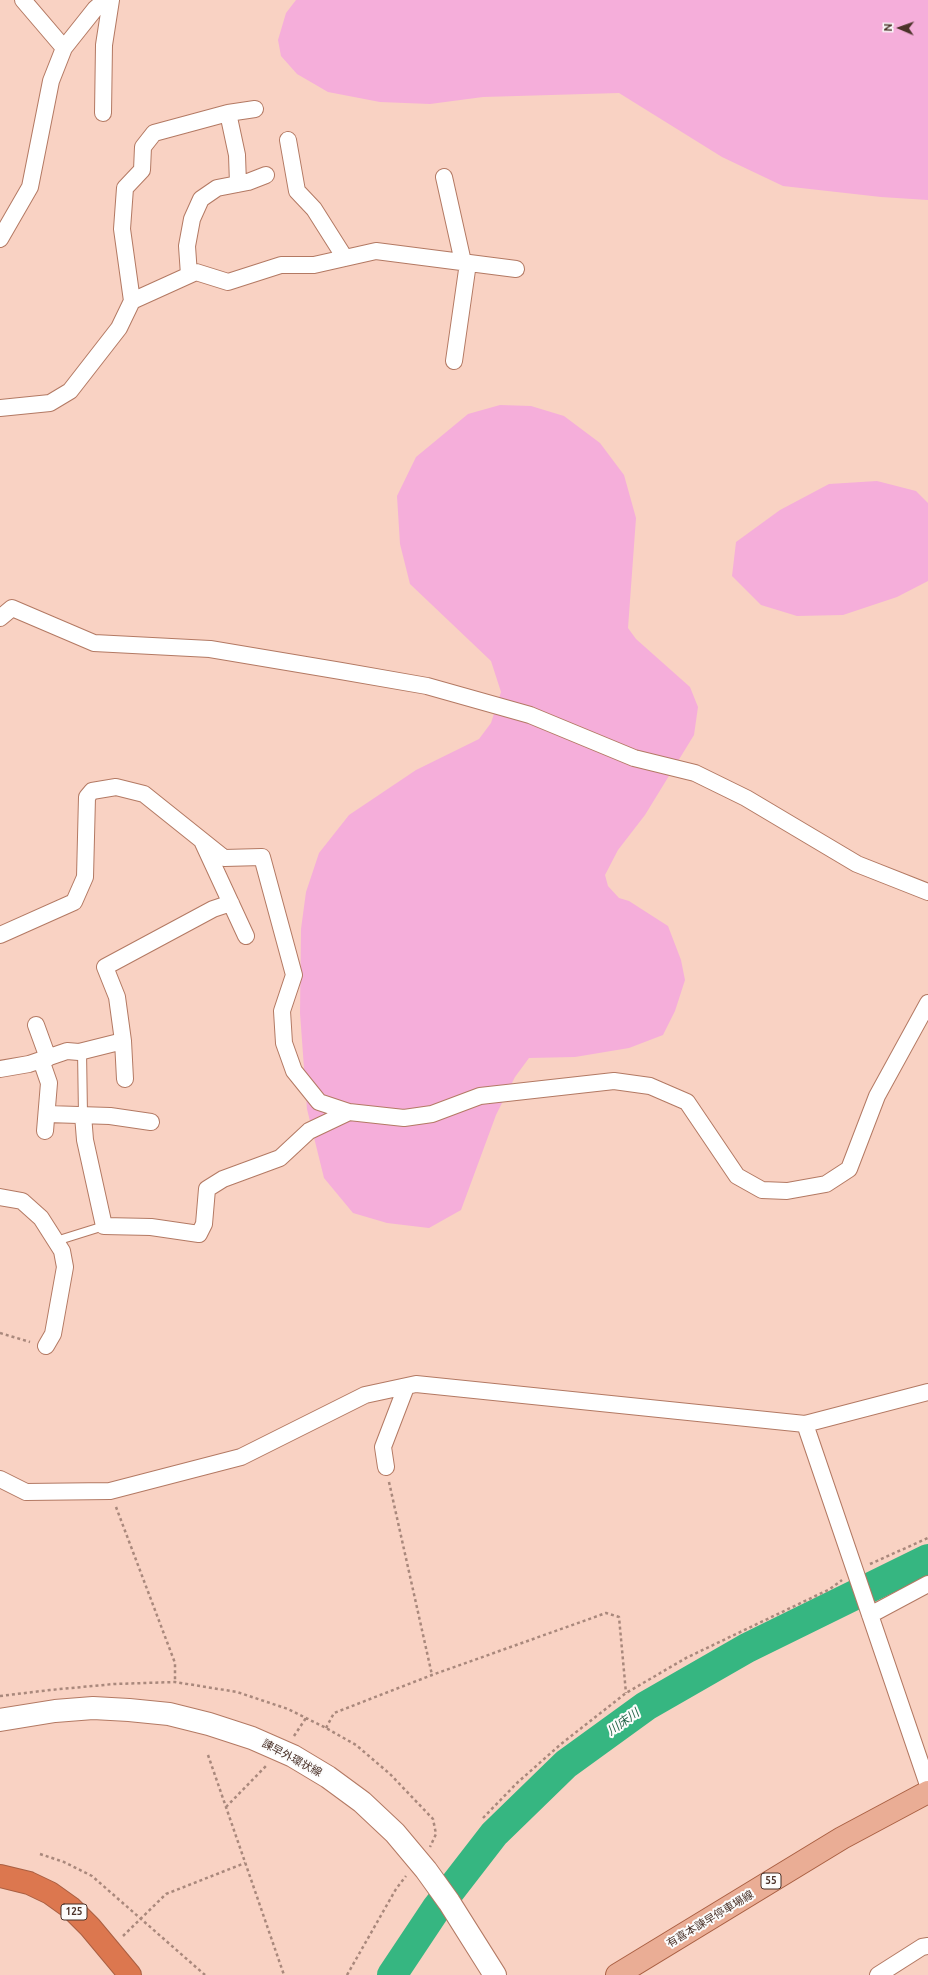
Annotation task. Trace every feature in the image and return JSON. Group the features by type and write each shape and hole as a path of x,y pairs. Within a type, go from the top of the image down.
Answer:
{"highway":[{"name":"125","path":"0,1876 29,1883 50,1892 71,1908 90,1927 130,1975"}],"main road":[{"name":"諫早外環状線","path":"0,1720 55,1711 93,1708 129,1710 176,1716 209,1724 252,1738 293,1756 328,1777 362,1802 395,1833 416,1872 469,1932 496,1975"},
{"name":"有喜本諫早停車場線","path":"617,1975 842,1838 928,1792"}],"street":[{"path":"23,0 64,48"},
{"path":"0,239 30,188 51,81 64,48 95,9 105,0"},
{"path":"103,113 104,45 111,0"},
{"path":"0,408 50,403 70,391 119,328 132,301 122,229 125,188 142,170 143,147 154,133 228,113 255,109"},
{"path":"228,113 237,155 238,184"},
{"path":"288,140 297,191 314,209 345,258"},
{"path":"189,275 187,246 192,219 201,199 217,188 238,184 266,175"},
{"path":"444,177 466,262 454,361"},
{"path":"132,301 196,272 228,282 282,265 314,265 376,251 516,269"},
{"path":"0,618 12,608 94,643 210,649 427,686 530,715 634,758 695,773 746,798 857,864 928,892"},
{"path":"0,935 74,902 85,877 88,797 92,791 116,787 144,794 224,858 262,857 294,975 282,1011 284,1043 294,1070 319,1102 349,1112 404,1118 432,1114 480,1096 614,1082 650,1086 687,1102 737,1176 762,1190 788,1191 826,1184 849,1169 877,1096 928,1003"},
{"path":"202,840 246,936"},
{"path":"125,1079 123,1040 117,997 106,967 213,909 231,903"},
{"path":"36,1025 49,1083 45,1130"},
{"path":"0,1069 29,1064 66,1051 82,1052 123,1040"},
{"path":"83,1116 85,1140 104,1226 151,1227 199,1234 204,1224 207,1189 222,1179 280,1158 309,1131 349,1112"},
{"path":"47,1114 110,1116 151,1122"},
{"path":"0,1197 22,1201 41,1218 62,1251 65,1267 53,1334 46,1346"},
{"path":"0,1479 26,1492 110,1491 241,1457 365,1395 416,1384 805,1424 928,1392"},
{"path":"386,1467 383,1447 406,1386"},
{"path":"805,1424 928,1785"},
{"path":"870,1614 928,1584"},
{"path":"878,1975 922,1947 928,1946"}],"lane":[{"path":"82,1052 83,1116"},
{"path":"56,1241 104,1226"}],"path":[{"path":"0,1333 46,1346"},
{"path":"386,1467 432,1675"},
{"path":"110,1491 176,1664 175,1682"},
{"path":"483,1818 517,1783 561,1744 626,1693 686,1658 830,1589 856,1571 903,1551 928,1538"},
{"path":"326,1728 334,1713 432,1675 606,1613 619,1617 626,1693"},
{"path":"292,1740 306,1718"},
{"path":"208,1755 284,1975"},
{"path":"226,1807 268,1763"},
{"path":"40,1854 64,1862 92,1876 205,1975"},
{"path":"118,1941 166,1894 245,1863"},
{"path":"346,1975 396,1889 416,1872"}],"shaded area":[{"path":"296,0 928,0 928,200 881,197 783,186 722,157 619,93 483,97 430,104 380,102 328,92 297,74 281,56 278,40 286,13"},
{"path":"500,405 531,406 564,416 600,443 624,475 636,518 628,628 636,639 690,687 698,707 694,735 645,815 618,850 605,875 608,886 619,898 629,901 668,926 681,960 685,980 675,1011 663,1035 629,1048 575,1057 529,1058 515,1077 496,1115 461,1210 429,1228 387,1223 353,1213 324,1178 307,1109 300,1013 301,929 306,892 319,853 349,815 416,770 479,739 491,723 501,692 491,661 410,584 400,544 397,496 416,457 468,414"},
{"path":"877,481 916,491 928,503 928,581 897,597 843,615 797,616 761,605 732,576 736,542 780,510 829,484"}],"waterway":[{"name":"川床川","path":"392,1975 436,1909 494,1834 566,1764 646,1706 747,1648 928,1559"}]}
